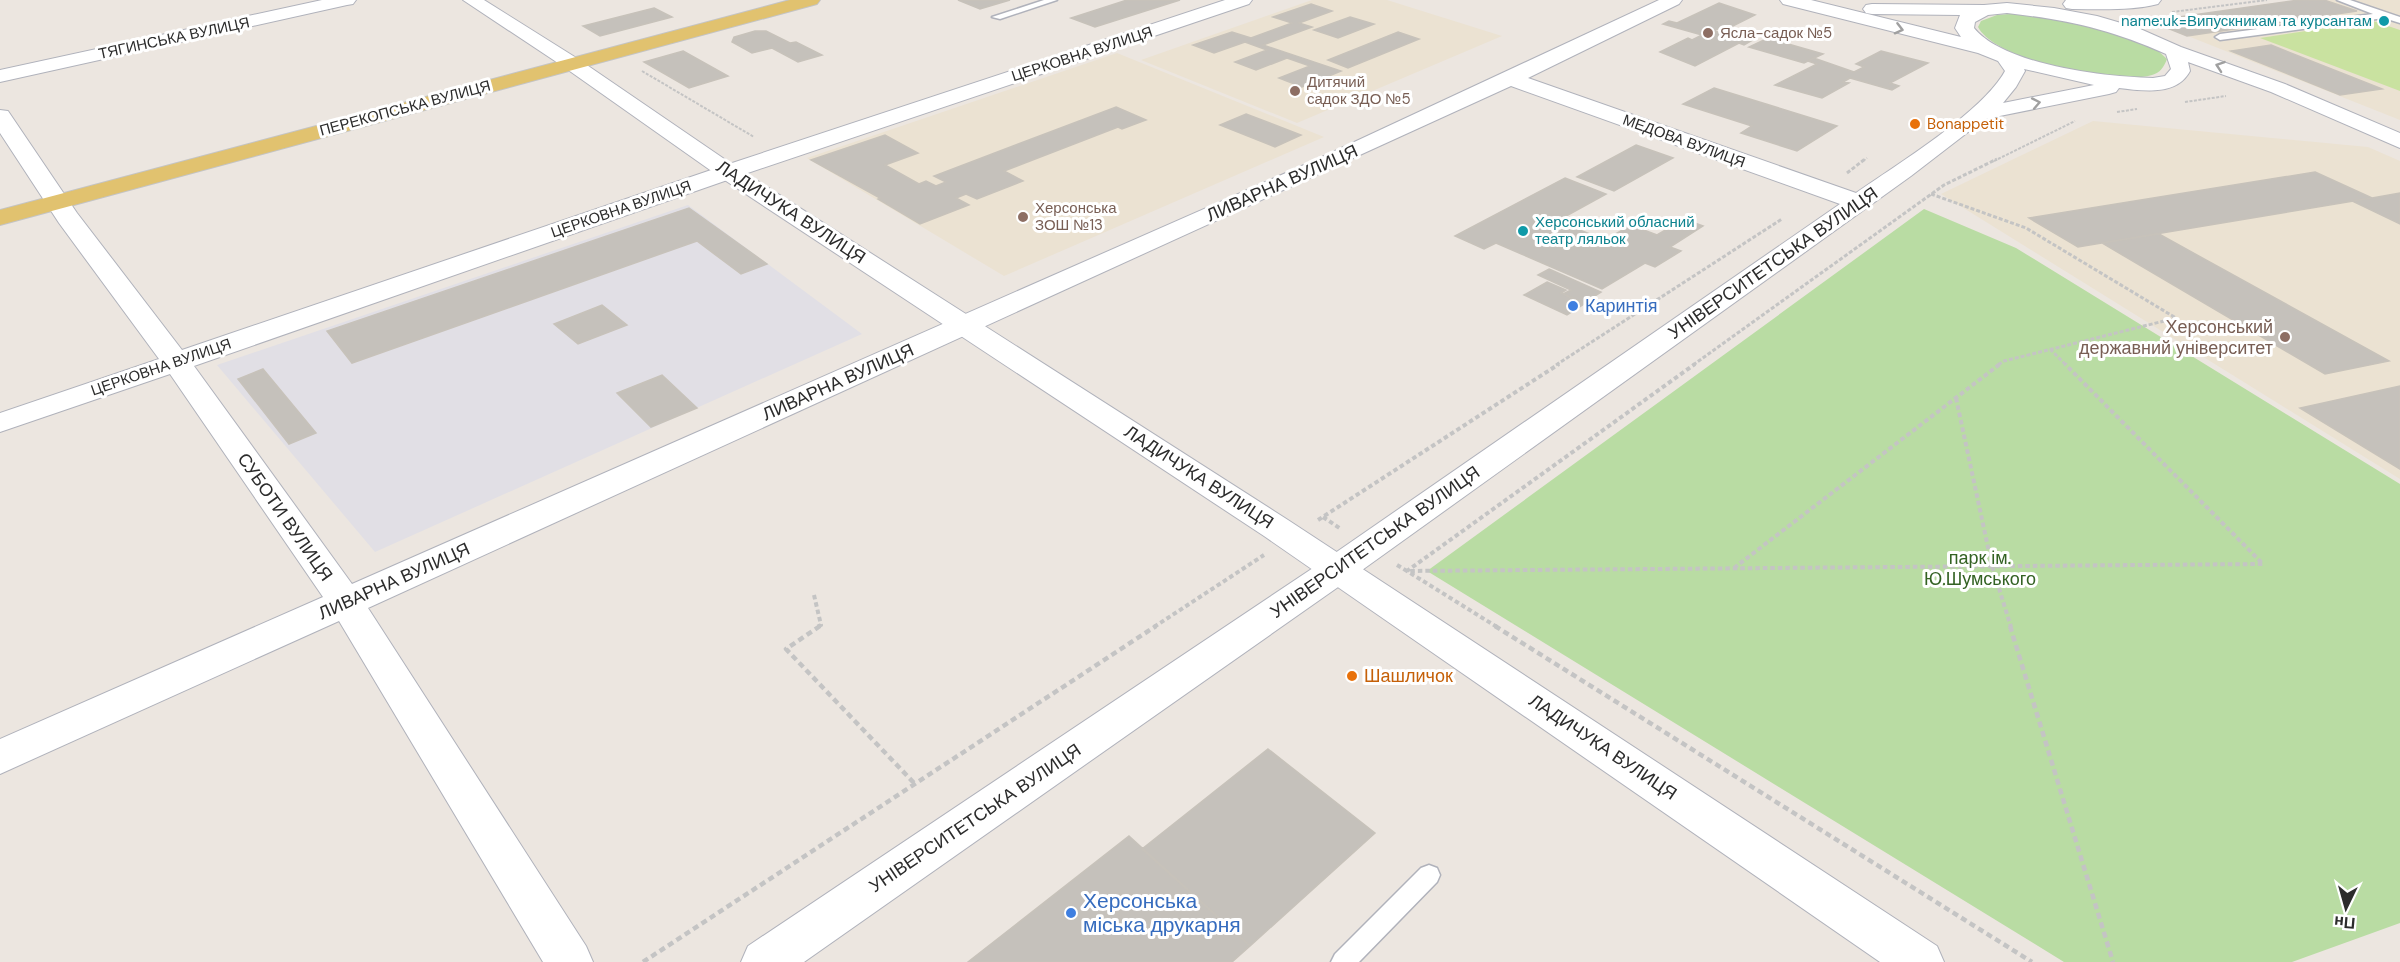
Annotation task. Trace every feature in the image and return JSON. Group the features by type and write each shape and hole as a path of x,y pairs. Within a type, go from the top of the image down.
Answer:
{"main road":[{"name":"ПЕРЕКОПСЬКА ВУЛИЦЯ","path":"0,218 811,0"}],"street":[{"name":"ТЯГИНСЬКА ВУЛИЦЯ","path":"0,76 347,0"},
{"name":"ЛАДИЧУКА ВУЛИЦЯ","path":"472,0 571,63 728,172 1338,569 1920,962"},
{"name":"ЦЕРКОВНА ВУЛИЦЯ","path":"0,423 728,172 1244,0"},
{"name":"ЛИВАРНА ВУЛИЦЯ","path":"0,757 1510,79 1673,0"},
{"path":"1789,0 1986,49"},
{"path":"1822,9 1984,10 2152,0"},
{"path":"2124,3 2116,15 2131,32"},
{"path":"2007,8 2072,16 2131,32 2174,51 2220,66 2400,141"},
{"path":"1984,10 1966,19 1964,28 1973,41 2006,58 2060,72 2141,85 2169,82 2202,84 2242,89 2313,105"},
{"path":"2169,82 2177,77 2181,69 2174,51"},
{"name":"УНІВЕРСИТЕТСЬКА ВУЛИЦЯ","path":"765,962 1338,569 1858,202 1978,114 2013,80 2015,71 2006,58"},
{"name":"МЕДОВА ВУЛИЦЯ","path":"1510,79 1858,202"},
{"name":"УНІВЕРСИТЕТСЬКА ВУЛИЦЯ","path":"1978,114 2116,87 2141,85"},
{"name":"СУБОТИ ВУЛИЦЯ","path":"0,116 58,202 177,362 346,603 569,962"}],"lane":[{"path":"997,17 1053,0"},
{"path":"2342,0 2400,20"},
{"path":"2220,37 2384,15"},
{"path":"1343,962 1429,875"}],"path":[{"path":"2165,14 2267,0"},
{"path":"611,52 783,154"},
{"path":"1315,522 1824,190 1867,158"},
{"path":"1407,572 1944,185"},
{"path":"1733,568 2004,361 2176,318 2026,228 1931,194"},
{"path":"1407,572 2263,564 2050,349"},
{"path":"1956,398 1992,566 2113,962"},
{"path":"1323,517 1342,529"},
{"path":"642,962 1274,548"},
{"path":"1396,564 2032,962"},
{"path":"814,595 821,625 786,649 915,784"}],"shaded area":[{"name":"Дитячий садок ЗДО №5","path":"1312,0 1387,0 1502,36 1297,123 1141,60"},
{"path":"2299,0 2400,0 2400,120 2150,21"},
{"name":"Херсонська ЗОШ №13","path":"1117,53 1324,137 1004,276 807,158"},
{"name":"Херсонський державний університет","path":"2093,121 2368,147 2400,161 2400,479 1941,194"},
{"path":"688,205 862,334 375,552 217,365"}],"green space":[{"path":"2022,13 2060,16 2154,47 2167,59 2165,65 2152,75 2135,77 2085,74 2031,60 2008,50 1989,39 1978,27 1981,21 1997,15"},
{"path":"2373,21 2400,30 2400,91 2260,38"},
{"name":"парк ім. Ю.Шумського","path":"1924,209 2016,248 2400,484 2400,923 2292,962 2064,962 1427,571"}],"building":[{"path":"958,0 1010,0 980,9"},
{"path":"1127,0 1180,0 1095,27 1071,18"},
{"path":"2299,0 2324,0 2357,11 2187,36 2150,21"},
{"name":"Ясла-садок №5","path":"1719,3 1755,15 1729,28 1723,26 1714,31 1751,41 1744,45 1739,43 1695,66 1660,52 1688,38 1692,40 1702,35 1663,24 1669,21 1677,23"},
{"path":"1311,4 1332,11 1299,23 1312,27 1263,45 1341,71 1302,87 1279,78 1310,66 1287,58 1256,70 1235,62 1267,50 1245,42 1214,53 1193,45 1232,32 1251,38 1292,23 1273,17"},
{"path":"654,8 672,17 600,36 583,26"},
{"path":"1350,17 1374,24 1338,38 1314,30"},
{"path":"755,31 766,31 822,55 798,62 772,48 752,53 732,42 734,37"},
{"path":"1398,32 1419,39 1348,68 1328,60"},
{"path":"1768,38 1823,54 1804,63 1749,47"},
{"path":"2271,45 2382,89 2340,95 2231,51"},
{"path":"683,51 728,76 689,88 644,62"},
{"path":"1881,51 1928,63 1890,83 1899,86 1892,90 1850,78 1843,82 1849,83 1822,98 1775,85 1817,64 1808,61 1814,58 1854,72 1864,67 1856,64"},
{"path":"1714,88 1837,126 1797,151 1741,133 1752,126 1683,104"},
{"path":"1116,107 1146,120 1122,129 1118,127 1004,171 1023,181 977,199 966,194 956,198 969,205 920,224 878,199 880,198 811,160 885,135 918,153 885,165 919,184 926,181 936,186 946,182 934,176"},
{"path":"1246,114 1301,135 1275,147 1220,125"},
{"path":"1636,145 1673,158 1614,191 1577,177"},
{"path":"2315,172 2372,198 2078,247 2029,218"},
{"name":"Херсонський обласний театр ляльок","path":"1565,178 1606,194 1557,221 1605,240 1631,225 1657,235 1684,219 1703,226 1670,247 1681,251 1655,267 1645,263 1602,289 1496,243 1484,249 1455,236"},
{"path":"2400,193 2400,224 2352,201 2372,198"},
{"path":"689,208 767,264 741,274 697,241 352,363 327,331"},
{"path":"2159,234 2389,361 2325,374 2102,243"},
{"path":"1549,269 1601,292 1584,303 1563,294 1571,290 1538,275"},
{"path":"1547,282 1566,290 1561,293 1584,304 1567,315 1524,295"},
{"path":"602,305 627,325 578,344 554,324"},
{"path":"263,369 316,433 289,444 238,379"},
{"path":"662,375 697,408 651,427 617,393"},
{"path":"2400,386 2400,469 2300,408"},
{"path":"1268,749 1375,833 1250,946 1142,849"},
{"path":"1129,836 1250,946 1232,962 968,962"}],"place":[{"name":"name:uk=Випускникам та курсантам","path":"2384,21"},
{"name":"Ясла-садок №5","path":"1708,33"},
{"name":"Дитячий садок ЗДО №5","path":"1295,91"},
{"name":"Bonappetit","path":"1915,124"},
{"name":"Херсонська ЗОШ №13","path":"1023,217"},
{"name":"Херсонський обласний театр ляльок","path":"1523,231"},
{"name":"Каринтія","path":"1573,306"},
{"name":"Херсонський державний університет","path":"2285,337"},
{"name":"Шашличок","path":"1352,676"},
{"name":"Херсонська міська друкарня","path":"1071,913"}]}
